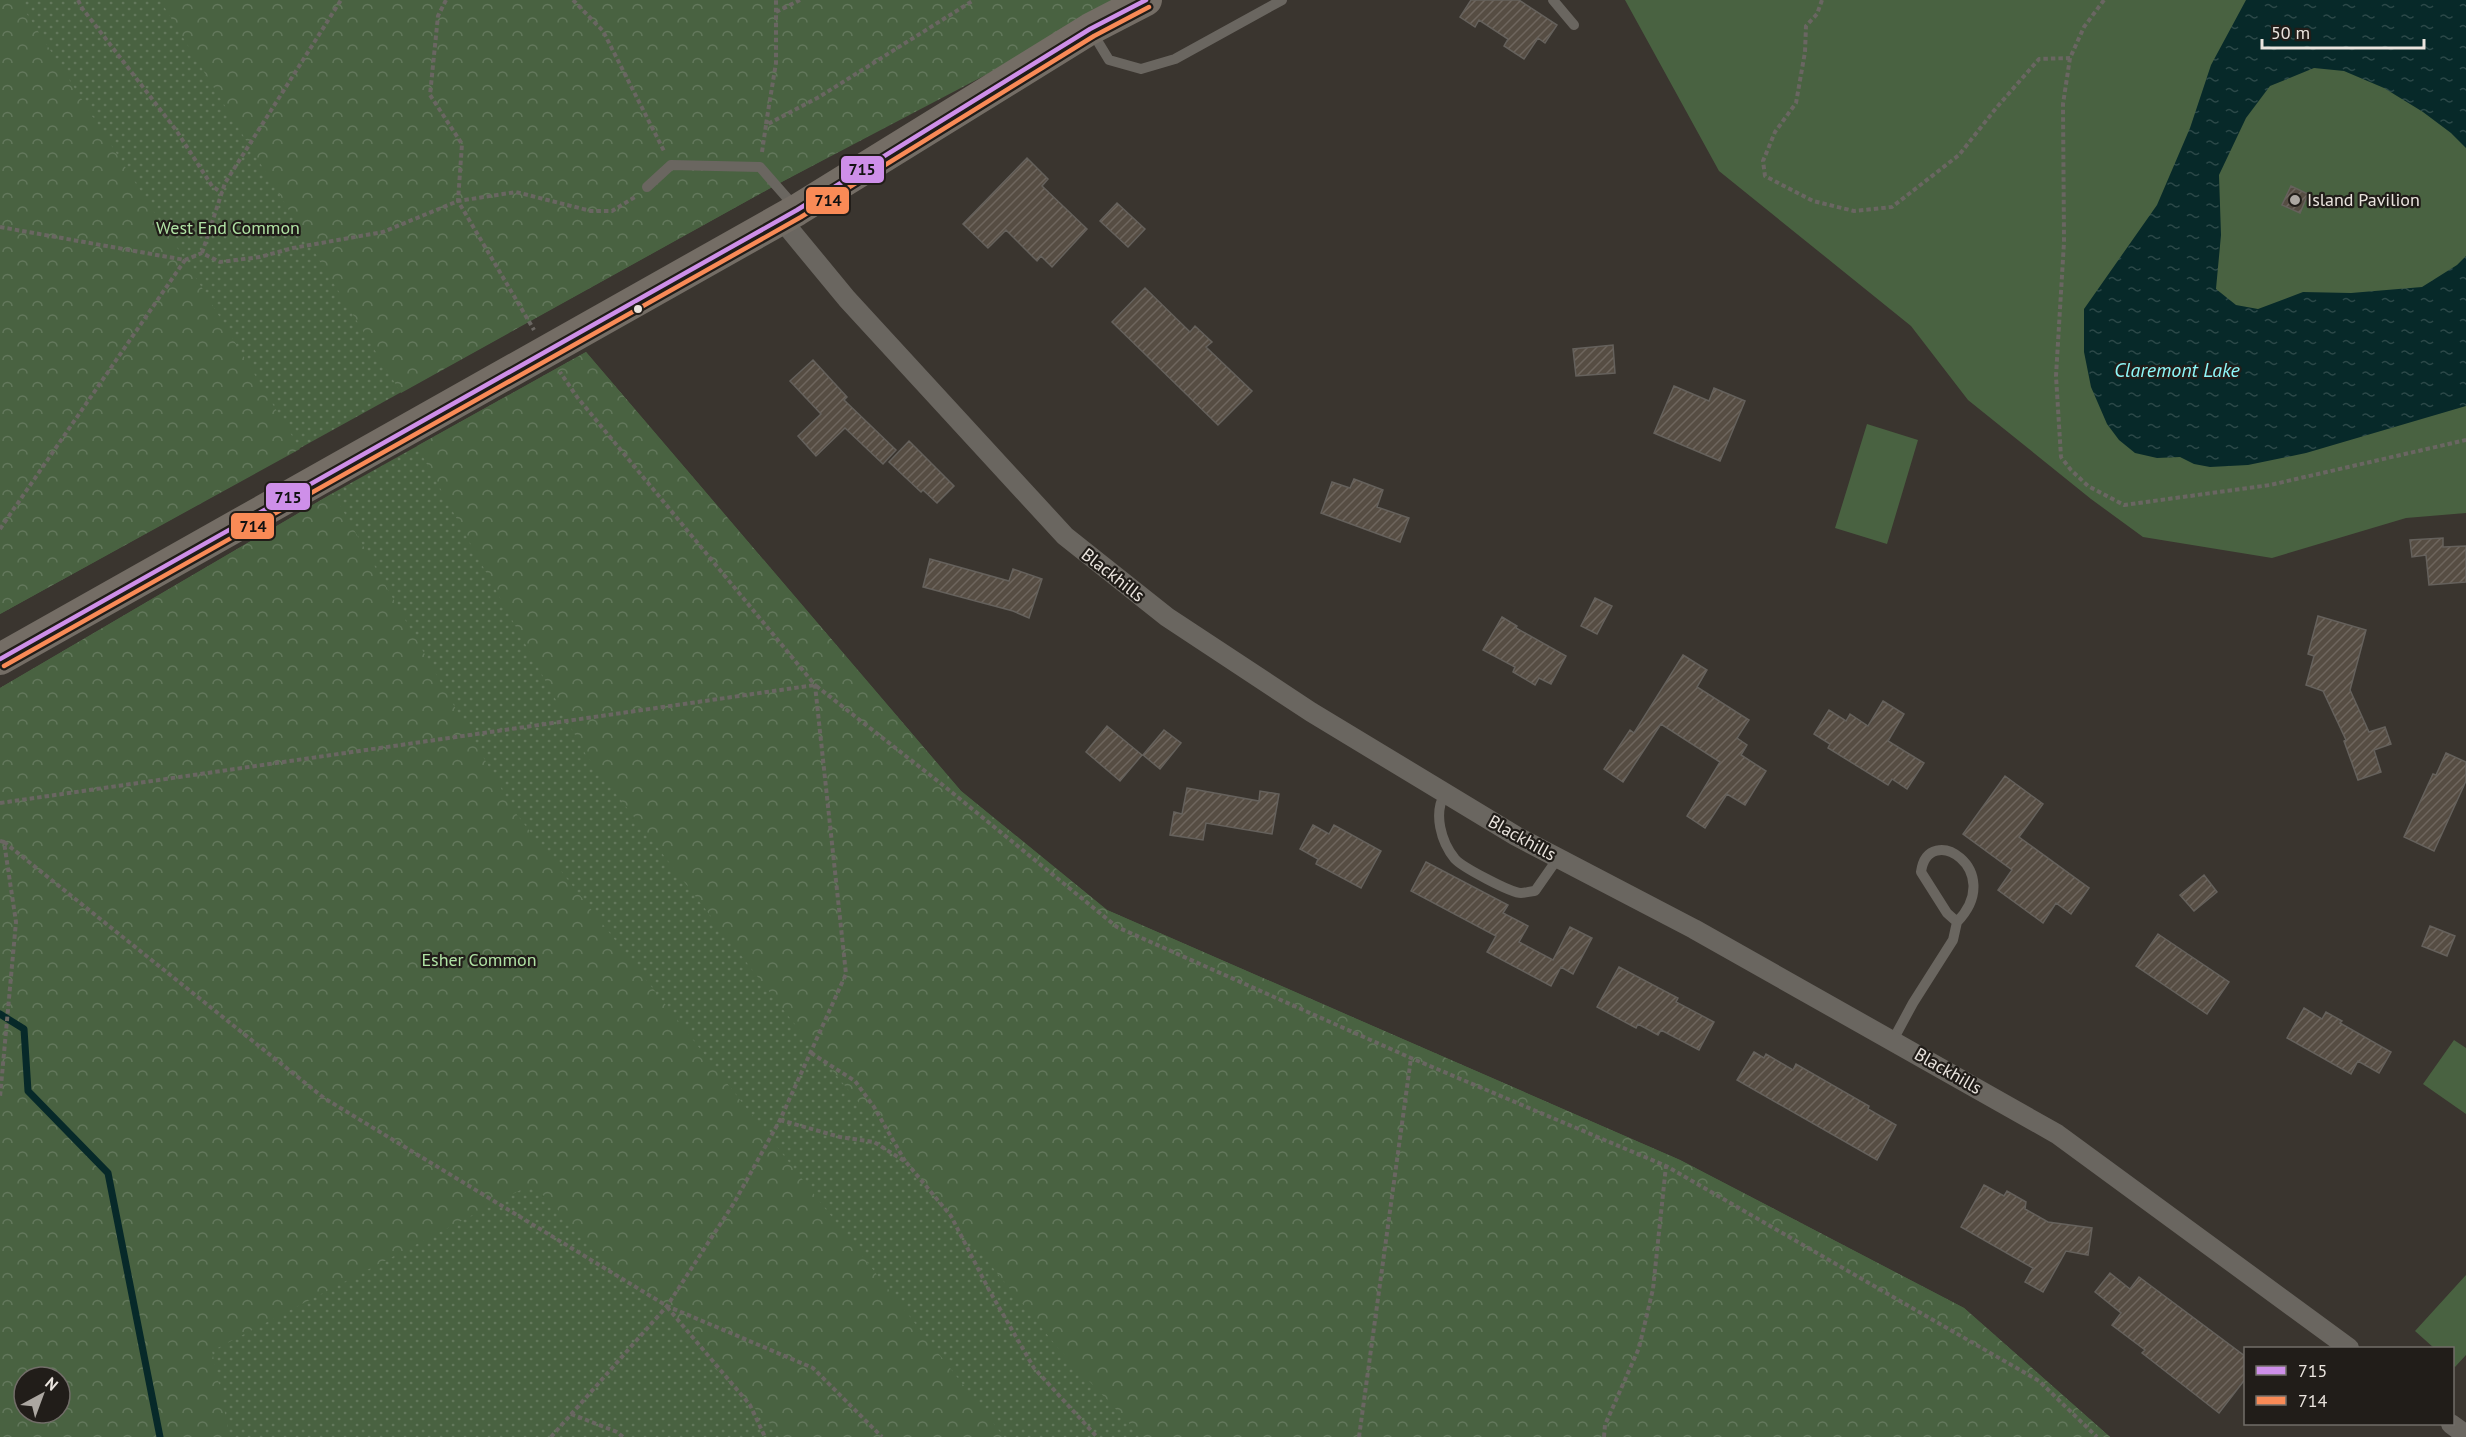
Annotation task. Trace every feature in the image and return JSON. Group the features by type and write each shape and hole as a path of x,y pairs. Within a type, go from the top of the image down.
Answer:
{"main road":[{"path":"0,659 789,214 1090,29 1146,0"}],"street":[{"name":"Blackhills","path":"789,214 847,299 1065,536 1167,617 1223,656 1516,836 1694,929 2057,1134 2348,1347"},
{"path":"2452,1425 2466,1435"}],"lane":[{"path":"1090,29 1109,60 1140,69 1175,59 1282,0"},
{"path":"1553,0 1574,25"},
{"path":"647,187 671,165 760,167 789,214"},
{"path":"1445,794 1440,802 1441,830 1448,848 1457,861 1520,894 1535,891 1558,858"},
{"path":"1893,1040 1913,1003 1953,940 1957,922 1968,910 1974,896 1974,884 1966,863 1952,852 1944,849 1934,851 1927,856 1922,872 1947,913 1957,922"}],"path":[{"path":"78,0 176,130 212,186 222,193"},
{"path":"202,253 225,183 341,0"},
{"path":"446,0 438,16 430,95 462,144 458,201 545,350 578,398 815,685 944,786 1117,927 1411,1058 1666,1166 2039,1381 2097,1437"},
{"path":"573,0 603,31 671,165"},
{"path":"760,167 776,63 776,0"},
{"path":"776,12 800,0"},
{"path":"766,125 819,97 974,0"},
{"path":"1822,0 1817,14 1806,26 1805,52 1796,103 1775,132 1763,161 1765,176 1813,201 1854,211 1892,207 1959,156 1997,107 2039,59 2070,58"},
{"path":"2104,0 2084,27 2070,58 2062,104 2064,242 2056,376 2061,458 2088,486 2124,505 2270,485 2466,440"},
{"path":"0,228 184,260 202,253 220,262 260,257 293,248 383,232 458,201 516,192 591,211 612,211 631,202 647,187"},
{"path":"0,529 184,260"},
{"path":"0,803 815,685"},
{"path":"551,1437 667,1306 734,1203 780,1120 846,974 815,685"},
{"path":"0,1097 16,922 2,842"},
{"path":"2,842 324,1098 667,1306 813,1368 882,1437"},
{"path":"811,1053 855,1080 874,1107 906,1162 951,1216 989,1290 1034,1368 1097,1437"},
{"path":"1359,1437 1411,1058"},
{"path":"780,1120 840,1137 874,1142 906,1162"},
{"path":"1604,1437 1605,1425 1638,1348 1653,1289 1666,1166"},
{"path":"667,1306 750,1405 765,1437"},
{"path":"571,1414 617,1432 623,1437"}],"green space":[{"name":"West End Common","path":"0,0 1118,0 1043,45 774,186 0,614"},
{"path":"0,0 18,0 185,260 300,449 0,614"},
{"path":"160,0 1118,0 1091,17 774,186 401,393"},
{"path":"1625,0 2466,0 2466,513 2406,518 2272,558 2143,537 2091,499 1968,400 1911,326 1719,171"},
{"name":"Esher Common","path":"586,352 961,791 1107,910 1680,1160 1964,1308 2110,1437 0,1437 0,688 333,493"},
{"path":"586,352 961,791 1107,910 1680,1160 1964,1308 2110,1437 1142,1437 1058,1348 785,1012 586,755 417,446"},
{"path":"1867,424 1918,440 1887,544 1835,528"},
{"path":"333,493 514,811 1004,1437 783,1437 532,1184 212,1351 230,1437 0,1437 0,688"},
{"path":"2454,1040 2466,1048 2466,1114 2423,1084"},
{"path":"2466,1275 2466,1355 2455,1367 2454,1347 2433,1347 2415,1331"}],"water":[{"name":"Claremont Lake","path":"2246,0 2466,0 2466,148 2451,133 2423,112 2384,88 2344,71 2314,68 2270,86 2246,118 2219,175 2221,235 2216,289 2236,305 2258,309 2303,292 2351,293 2422,287 2457,265 2466,256 2466,406 2306,453 2248,465 2210,467 2194,464 2180,457 2157,458 2135,453 2119,440 2107,424 2091,387 2084,352 2084,309 2157,205 2190,128 2211,65"}],"building":[{"path":"1471,0 1519,0 1557,25 1545,43 1538,38 1524,59 1504,46 1508,39 1479,20 1475,27 1460,17"},
{"path":"1027,158 1048,179 1042,186 1087,229 1052,267 1041,256 1037,261 1006,230 988,248 963,224"},
{"name":"Island Pavilion","path":"2291,186 2308,194 2300,213 2282,205"},
{"path":"1117,203 1145,229 1128,247 1100,221"},
{"path":"1145,288 1190,332 1195,326 1212,342 1206,347 1252,391 1218,425 1112,322"},
{"path":"1613,345 1615,373 1576,376 1573,349"},
{"path":"813,360 847,397 844,400 896,450 883,464 845,428 816,456 798,436 821,414 790,381"},
{"path":"1674,386 1709,401 1714,388 1745,401 1720,461 1654,433"},
{"path":"909,441 954,486 937,503 923,490 921,492 889,462"},
{"path":"1354,479 1383,490 1377,507 1409,518 1400,542 1321,513 1332,482 1350,488"},
{"path":"2443,538 2443,547 2466,546 2466,582 2429,585 2426,555 2412,557 2410,540"},
{"path":"930,559 1009,581 1013,569 1042,579 1029,618 1013,611 923,587"},
{"path":"1595,598 1612,606 1597,634 1581,626"},
{"path":"2318,616 2366,630 2350,690 2369,732 2385,727 2391,744 2374,750 2381,772 2358,780 2344,741 2346,740 2323,691 2306,685 2314,656 2308,654"},
{"path":"1502,617 1517,626 1516,628 1566,656 1551,684 1539,678 1535,685 1513,672 1515,667 1483,650"},
{"path":"1683,655 1707,670 1697,687 1749,720 1737,738 1747,745 1741,755 1766,771 1745,805 1727,794 1705,828 1687,816 1720,762 1661,724 1623,782 1604,769 1630,730 1634,733"},
{"path":"1883,701 1904,714 1888,741 1924,763 1907,789 1892,779 1888,785 1828,748 1830,744 1814,734 1829,710 1846,721 1850,714 1868,726"},
{"path":"1107,726 1142,755 1120,781 1086,752"},
{"path":"1164,730 1181,743 1160,769 1143,755"},
{"path":"2446,753 2466,762 2466,781 2434,851 2404,837 2433,774 2436,775"},
{"path":"2005,776 2043,804 2019,837 2089,888 2071,914 2056,903 2043,923 1998,890 2012,870 1963,834"},
{"path":"1187,788 1259,801 1260,791 1279,794 1272,834 1206,823 1203,840 1170,835 1174,812 1182,814"},
{"path":"1313,825 1329,834 1334,825 1381,851 1361,888 1316,864 1318,859 1300,849"},
{"path":"1426,862 1508,905 1503,913 1528,926 1519,942 1553,960 1570,927 1592,938 1573,974 1561,967 1551,986 1487,952 1496,936 1411,891"},
{"path":"2204,875 2217,892 2194,911 2180,895"},
{"path":"2430,926 2455,936 2447,956 2422,946"},
{"path":"2158,934 2229,982 2207,1014 2136,966"},
{"path":"1619,967 1678,998 1676,1002 1714,1022 1699,1050 1661,1030 1658,1035 1638,1024 1636,1028 1597,1007"},
{"path":"2304,1008 2322,1019 2326,1012 2342,1021 2340,1023 2391,1052 2379,1073 2358,1061 2351,1074 2287,1038"},
{"path":"1754,1052 1764,1058 1766,1054 1793,1070 1796,1064 1869,1106 1868,1109 1896,1125 1877,1160 1737,1080"},
{"path":"1984,1185 2004,1196 2007,1191 2026,1202 2025,1209 2048,1222 2092,1228 2088,1255 2066,1251 2043,1292 2025,1282 2033,1268 1961,1227"},
{"path":"2110,1273 2130,1289 2139,1277 2244,1356 2244,1381 2219,1413 2142,1353 2145,1350 2112,1325 2121,1313 2095,1292"}],"waterway":[{"path":"0,1014 24,1029 28,1091 108,1173 160,1437"}],"transit line":[{"name":"715","path":"0,659 797,210 1090,29 1146,0"},
{"name":"714","path":"4,666 801,217 1094,36 1149,7"}],"place":[{"name":"Island Pavilion","path":"2295,200"}]}
